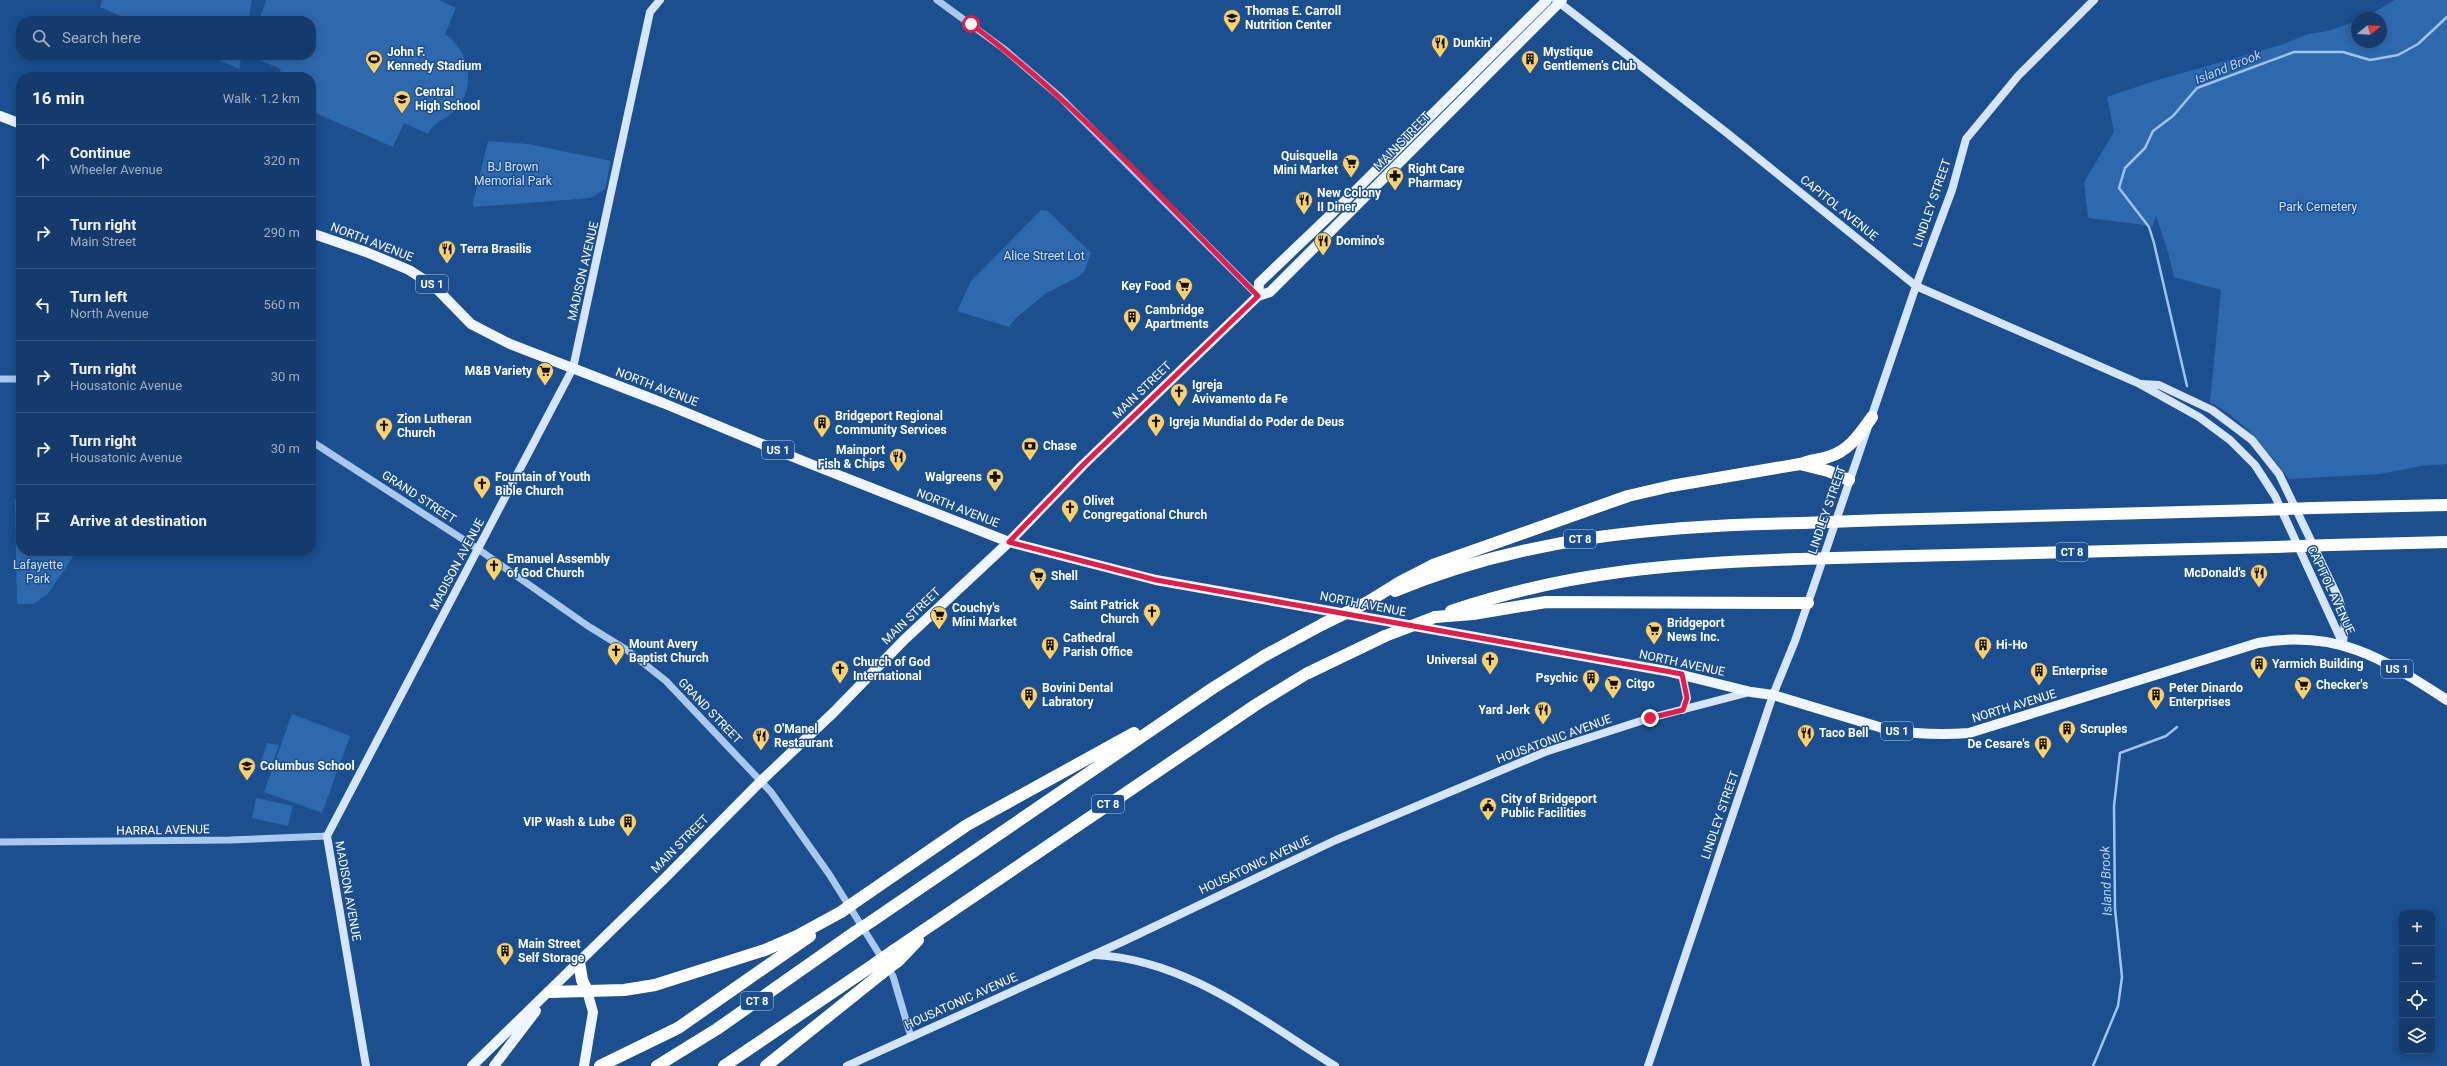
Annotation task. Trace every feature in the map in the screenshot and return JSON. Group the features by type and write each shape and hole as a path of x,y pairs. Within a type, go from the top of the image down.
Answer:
{"highway":[{"path":"1366,604 1400,582 1433,565 1628,496 1671,486 1800,464 1830,457 1842,451 1853,442 1872,417"},
{"path":"1800,464 1828,471 1849,480"},
{"name":"CT 8","path":"657,1066 723,1024 1188,704 1256,660 1322,624 1366,604 1462,568 1570,541 1675,527 2447,505"},
{"name":"CT 8","path":"895,956 936,922 969,899 1272,694 1331,661 1385,636 1434,617 1519,590 1604,573 1689,564 1800,559 2447,542"},
{"path":"1434,617 1473,614 1546,602 1808,604"},
{"path":"600,1066 678,1028 814,934 858,900 981,817 1188,704"},
{"path":"550,992 645,987 708,969 775,946 841,912"},
{"path":"724,1066 876,963 895,956"},
{"path":"766,1066 882,973 895,956"},
{"path":"579,962 582,980 587,991"}],"main road":[{"name":"MADISON AVENUE","path":"366,1066 327,836 574,368 650,12 660,0"},
{"name":"MAIN STREET","path":"1258,296 1259,283 1348,198 1547,0"},
{"name":"LINDLEY STREET","path":"1648,1066 1773,695 1808,604 1916,286 1952,190 1966,139 2018,76 2094,0"},
{"name":"MAIN STREET","path":"472,1066 550,992 760,781 833,713 904,640 1009,542 1084,464 1258,296 1270,292 1559,1"},
{"name":"CAPITOL AVENUE","path":"1559,1 1916,286 2138,383 2199,417 2230,440 2255,465 2275,496 2343,644"},
{"path":"0,116 16,122"},
{"name":"NORTH AVENUE","path":"316,235 366,252 409,270 434,286 471,324 510,344 574,368 1009,542 1156,580 1682,674 1751,692 1773,695 1889,730 1938,735 1969,733 2258,643 2297,638 2343,644 2383,661 2447,700"},
{"name":"CAPITOL AVENUE","path":"2138,383 2159,385 2212,410 2252,440 2261,451 2278,474 2339,599 2346,622 2343,644"},
{"path":"1682,674 1687,698 1683,710"},
{"name":"HOUSATONIC AVENUE","path":"847,1066 1092,955 1336,840 1443,794 1546,752 1650,718 1751,692"},
{"path":"1092,955 1110,956 1145,963 1185,976 1230,1000 1335,1066"},
{"path":"584,1066 593,1012 592,1002 587,991"},
{"name":"MAIN STREET","path":"494,1066 550,992"}],"street":[{"path":"937,0 1004,49 1060,97 1258,296"},
{"path":"0,379 16,379"},
{"name":"GRAND STREET","path":"316,444 478,548 588,626 627,650 666,681 760,781 829,874 882,956 893,976 901,999 910,1037"},
{"name":"HARRAL AVENUE","path":"0,842 230,840 327,836"}],"green space":[{"path":"102,0 252,0 249,16 121,16 100,7"},
{"name":"John F. Kennedy Stadium","path":"266,0 439,0 456,8 445,34 454,41 465,59 468,70 466,91 462,101 455,110 437,123 428,134 404,123 393,147 316,113 316,72 280,72 281,69 260,60 316,60 316,16 261,16"},
{"name":"Park Cemetery","path":"2395,0 2447,0 2447,464 2420,466 2381,474 2289,479 2254,436 2234,418 2210,402 2221,290 2174,277 2168,252 2156,216 2153,226 2088,218 2084,182 2114,132 2107,97 2154,81 2281,45 2308,34 2328,31 2351,23 2351,48 2387,48 2387,12 2374,12"},
{"path":"219,60 241,60 239,69"},
{"name":"BJ Brown Memorial Park","path":"488,141 528,144 611,161 605,189 591,198 474,207 473,203"},
{"name":"Alice Street Lot","path":"1041,210 1048,211 1091,253 1084,272 1078,277 1045,294 1015,319 1009,327 957,311 971,281"},
{"name":"Lafayette Park","path":"15,499 16,499 16,550"},
{"name":"Lafayette Park","path":"16,556 74,556 47,595 33,604 18,604"},
{"path":"292,714 350,736 322,813 264,792"},
{"path":"267,743 279,745 270,770 260,764"},
{"path":"256,798 293,806 288,826 252,818"}],"waterway":[{"name":"Island Brook","path":"2187,386 2149,227 2119,188 2125,168 2145,148 2153,131 2173,116 2197,88 2294,52 2343,52 2370,60 2398,55 2418,44 2447,17"},
{"name":"Island Brook","path":"2093,1066 2118,1006 2122,977 2115,909 2114,806 2120,753 2166,736 2177,727"}],"place":[{"name":"Thomas E. Carroll Nutrition Center","path":"1232,33"},
{"name":"Dunkin'","path":"1440,58"},
{"name":"John F. Kennedy Stadium","path":"374,74"},
{"name":"Mystique Gentlemen’s Club","path":"1530,74"},
{"name":"Central High School","path":"402,114"},
{"name":"Quisquella Mini Market","path":"1351,178"},
{"name":"Right Care Pharmacy","path":"1395,191"},
{"name":"New Colony II Diner","path":"1304,215"},
{"name":"Domino's","path":"1323,256"},
{"name":"Terra Brasilis","path":"447,264"},
{"name":"Key Food","path":"1184,301"},
{"name":"Cambridge Apartments","path":"1132,332"},
{"name":"M&B Variety","path":"545,386"},
{"name":"Igreja Avivamento da Fe","path":"1179,407"},
{"name":"Igreja Mundial do Poder de Deus","path":"1156,437"},
{"name":"Bridgeport Regional Community Services","path":"822,438"},
{"name":"Zion Lutheran Church","path":"384,441"},
{"name":"Chase","path":"1030,461"},
{"name":"Mainport Fish & Chips","path":"898,472"},
{"name":"Walgreens","path":"995,492"},
{"name":"Fountain of Youth Bible Church","path":"482,499"},
{"name":"Olivet Congregational Church","path":"1070,523"},
{"name":"Emanuel Assembly of God Church","path":"494,581"},
{"name":"McDonald's","path":"2259,588"},
{"name":"Shell","path":"1038,591"},
{"name":"Saint Patrick Church","path":"1152,627"},
{"name":"Couchy's Mini Market","path":"939,630"},
{"name":"Bridgeport News Inc.","path":"1654,645"},
{"name":"Cathedral Parish Office","path":"1050,660"},
{"name":"Hi-Ho","path":"1983,660"},
{"name":"Mount Avery Baptist Church","path":"616,666"},
{"name":"Universal","path":"1490,675"},
{"name":"Yarmich Building","path":"2259,679"},
{"name":"Church of God International","path":"840,684"},
{"name":"Enterprise","path":"2039,686"},
{"name":"Psychic","path":"1591,693"},
{"name":"Citgo","path":"1613,699"},
{"name":"Checker's","path":"2303,700"},
{"name":"Bovini Dental Labratory","path":"1029,710"},
{"name":"Peter Dinardo Enterprises","path":"2156,710"},
{"name":"Yard Jerk","path":"1543,725"},
{"name":"Scruples","path":"2067,744"},
{"name":"Taco Bell","path":"1806,748"},
{"name":"O'Manel Restaurant","path":"761,751"},
{"name":"De Cesare's","path":"2043,759"},
{"name":"Columbus School","path":"247,781"},
{"name":"City of Bridgeport Public Facilities","path":"1488,821"},
{"name":"VIP Wash & Lube","path":"628,837"},
{"name":"Main Street Self Storage","path":"505,966"}],"route":[{"path":"971,24 1004,49 1060,97 1258,296 1084,464 1009,542 1156,580 1278,601 1468,637 1682,674 1687,698 1683,710 1650,718"}]}
